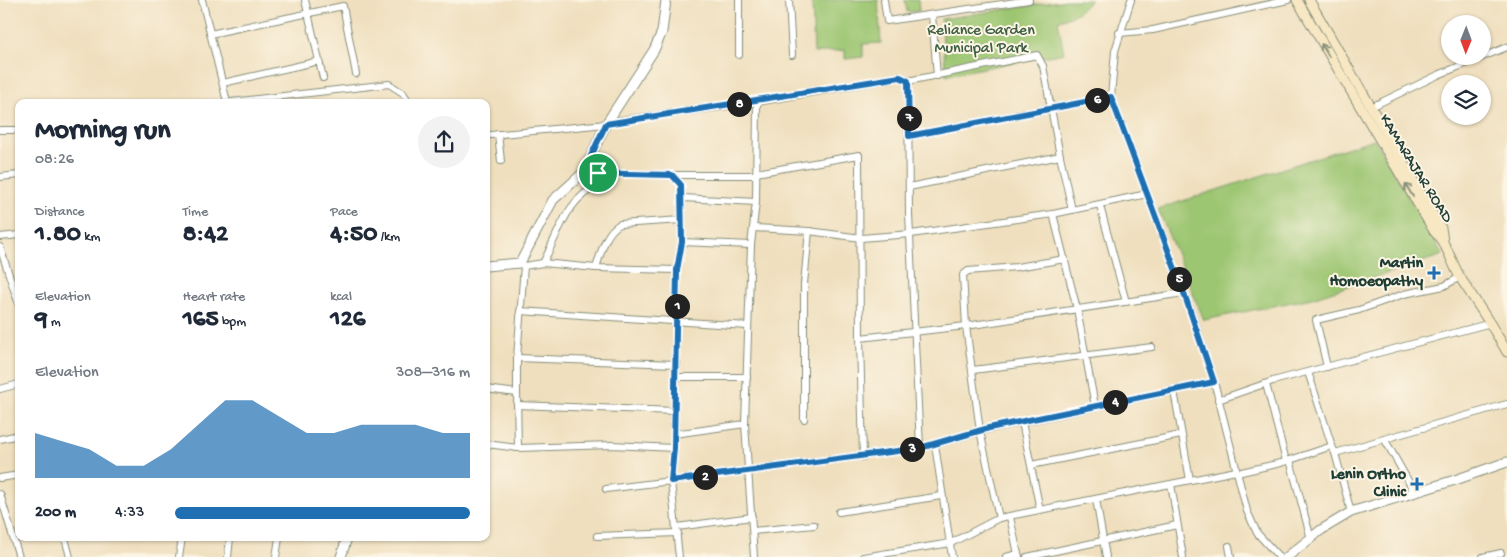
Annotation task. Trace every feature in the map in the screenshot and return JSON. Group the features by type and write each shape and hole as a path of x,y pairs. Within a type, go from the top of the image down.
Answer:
{"main road":[{"name":"KAMARAJAR ROAD","path":"1297,0 1319,41 1434,232 1444,241 1460,277 1491,323 1507,352"},
{"path":"1309,0 1441,228 1444,241"}],"street":[{"path":"202,0 226,99"},
{"path":"305,0 323,78"},
{"path":"490,266 520,263 553,200 583,173 606,123 654,50 662,32 666,0"},
{"path":"739,0 739,55"},
{"path":"789,0 792,56"},
{"path":"884,0 887,21 932,15 973,4 1028,0"},
{"path":"1131,0 1119,33 1111,97 1184,293 1214,382 1246,512 1257,533 1279,557"},
{"path":"1119,33 1153,30 1288,0"},
{"path":"210,34 343,6 356,74"},
{"path":"932,15 937,76"},
{"path":"1371,107 1438,75 1507,47"},
{"path":"491,135 606,123 757,102 900,77 908,81 1038,54 1043,66 1072,210"},
{"path":"223,83 319,61"},
{"path":"908,81 909,187 920,448"},
{"path":"273,99 389,84 403,93 407,99"},
{"path":"909,136 1111,97"},
{"path":"754,557 745,424 751,245 756,202 757,102"},
{"path":"0,130 15,130"},
{"path":"498,134 501,161"},
{"path":"583,173 755,174 859,155 861,238 860,338 864,457"},
{"path":"909,187 1060,156"},
{"path":"543,263 571,206 584,193 601,184 602,179 598,173"},
{"path":"0,177 15,175"},
{"path":"672,175 681,185 683,198 682,242 677,270 674,448 671,481 680,557"},
{"path":"754,228 809,231 861,238 911,234 1053,214 1100,206 1147,194"},
{"path":"683,198 756,202"},
{"path":"1100,206 1126,302"},
{"path":"1053,214 1077,310 1095,406"},
{"path":"596,268 607,238 614,227 620,224 682,220"},
{"path":"804,419 804,284 809,231"},
{"path":"0,236 15,235"},
{"path":"682,242 751,245"},
{"path":"0,247 15,293"},
{"path":"1000,518 980,431 974,370 966,326 963,275 968,271 1017,267 1065,260"},
{"path":"518,448 517,358 524,266 543,263 596,268 677,270"},
{"path":"1327,367 1316,320 1359,310 1404,294 1444,286 1460,277"},
{"path":"860,338 966,326 1184,293"},
{"path":"520,311 748,326"},
{"path":"1218,400 1308,372 1491,323"},
{"path":"974,370 1152,348"},
{"path":"517,358 676,364"},
{"path":"1308,372 1335,453 1351,512"},
{"path":"675,377 747,377"},
{"path":"606,489 864,457 920,448 980,431 1214,382"},
{"path":"1266,384 1311,539"},
{"path":"0,389 15,385"},
{"path":"490,390 517,394"},
{"path":"1174,391 1190,480"},
{"path":"1335,453 1507,404"},
{"path":"517,405 675,410"},
{"path":"1022,422 1040,510"},
{"path":"674,434 745,424"},
{"path":"1031,465 1181,435"},
{"path":"0,439 15,436"},
{"path":"1385,440 1415,493"},
{"path":"490,444 518,448 612,445 674,448"},
{"path":"935,445 952,557"},
{"path":"863,557 951,543 1000,518 1288,461 1332,446"},
{"path":"1287,557 1351,512 1507,462"},
{"path":"0,478 15,476"},
{"path":"1171,484 1183,557"},
{"path":"0,494 19,557"},
{"path":"839,512 942,496"},
{"path":"1096,499 1106,557"},
{"path":"597,536 677,530 752,517"},
{"path":"1006,557 1019,556 1010,517"},
{"path":"753,531 814,525"},
{"path":"1027,557 1177,525"},
{"path":"66,541 70,557"},
{"path":"179,557 182,541"},
{"path":"228,557 230,541"},
{"path":"276,557 279,541"},
{"path":"341,557 346,541"},
{"path":"1229,546 1231,557"},
{"path":"1483,557 1503,554"}],"green space":[{"path":"812,0 878,0 881,43 863,44 863,57 845,59 845,50 814,53"},
{"path":"905,0 918,0 919,11 907,12"},
{"name":"Reliance Garden Municipal Park","path":"1067,0 1091,0 1077,13 1058,21 1064,53 946,75 941,19"},
{"path":"1374,139 1443,255 1312,298 1204,320 1158,209"}],"place":[{"name":"Martin Homoeopathy","path":"1434,273"},
{"name":"Lenin Ortho Clinic","path":"1417,484"}],"route":[{"path":"900,77 908,81 909,136 1111,97 1194,320 1214,382 989,428 920,448 864,457 671,481 674,448 677,270 682,242 683,198 681,185 672,175 598,173 583,173 607,122 757,102 900,77"}]}
